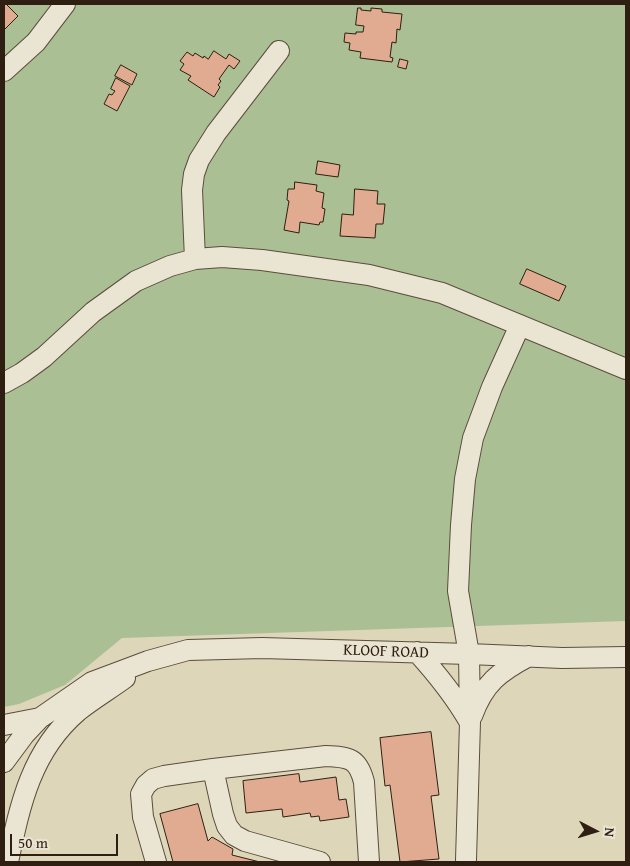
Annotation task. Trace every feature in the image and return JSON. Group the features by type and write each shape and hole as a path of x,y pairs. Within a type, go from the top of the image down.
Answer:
{"street":[{"path":"4,71 36,42 65,4"},
{"path":"195,260 192,190 194,174 199,160 216,133 279,50"},
{"path":"4,383 44,357 93,312 136,281 170,266 195,260 222,257 369,275 442,293 626,368"},
{"path":"467,862 470,722 469,654 458,591 465,478 473,438 492,387 520,325"},
{"name":"KLOOF ROAD","path":"40,718 92,682 148,661 188,650 262,648 562,658 626,657"},
{"path":"417,652 452,693 470,722"},
{"path":"470,722 479,698 493,679 529,656"},
{"path":"8,862 27,785 36,766 56,736 78,712 148,661"},
{"path":"4,725 40,718"},
{"path":"4,762 24,735 40,718"},
{"path":"156,862 143,818 141,794 146,785 153,779 213,769 326,756 342,757 354,761 361,771 364,782 369,862"},
{"path":"213,769 223,814 234,835 245,841 320,862"}],"green space":[{"path":"4,4 626,4 626,621 122,638 65,685 19,704 4,707"}],"building":[{"path":"6,4 18,16 5,29 4,5"},
{"path":"358,8 371,11 371,8 382,9 382,12 402,14 400,30 397,29 396,43 392,42 390,57 393,58 392,62 360,58 361,52 349,50 350,43 344,42 345,33 356,34 356,32 363,32 364,26 356,25"},
{"path":"214,51 226,59 229,54 240,61 234,69 229,65 219,79 221,81 218,85 220,87 214,97 188,80 191,76 180,70 184,64 180,61 187,52 193,56 195,53 208,59"},
{"path":"400,59 408,61 406,69 398,67"},
{"path":"121,65 137,74 132,85 115,76"},
{"path":"116,78 130,86 117,111 104,104 109,94 112,95 115,91 111,89"},
{"path":"318,161 340,165 338,177 316,174"},
{"path":"295,182 317,185 316,191 324,193 322,208 325,209 323,222 320,222 319,225 300,222 299,233 284,230 289,201 287,200 288,189 294,189"},
{"path":"355,189 378,191 377,204 385,204 383,224 376,224 375,238 340,236 342,214 353,215"},
{"path":"527,269 566,286 559,301 520,284"},
{"path":"431,732 439,795 431,796 439,859 400,862 390,785 385,786 380,738"},
{"path":"299,774 300,782 336,777 339,800 346,799 349,817 320,821 319,816 311,817 310,813 283,817 282,809 246,813 243,781"},
{"path":"198,804 208,841 212,837 233,849 232,855 260,862 173,862 160,814"}]}
